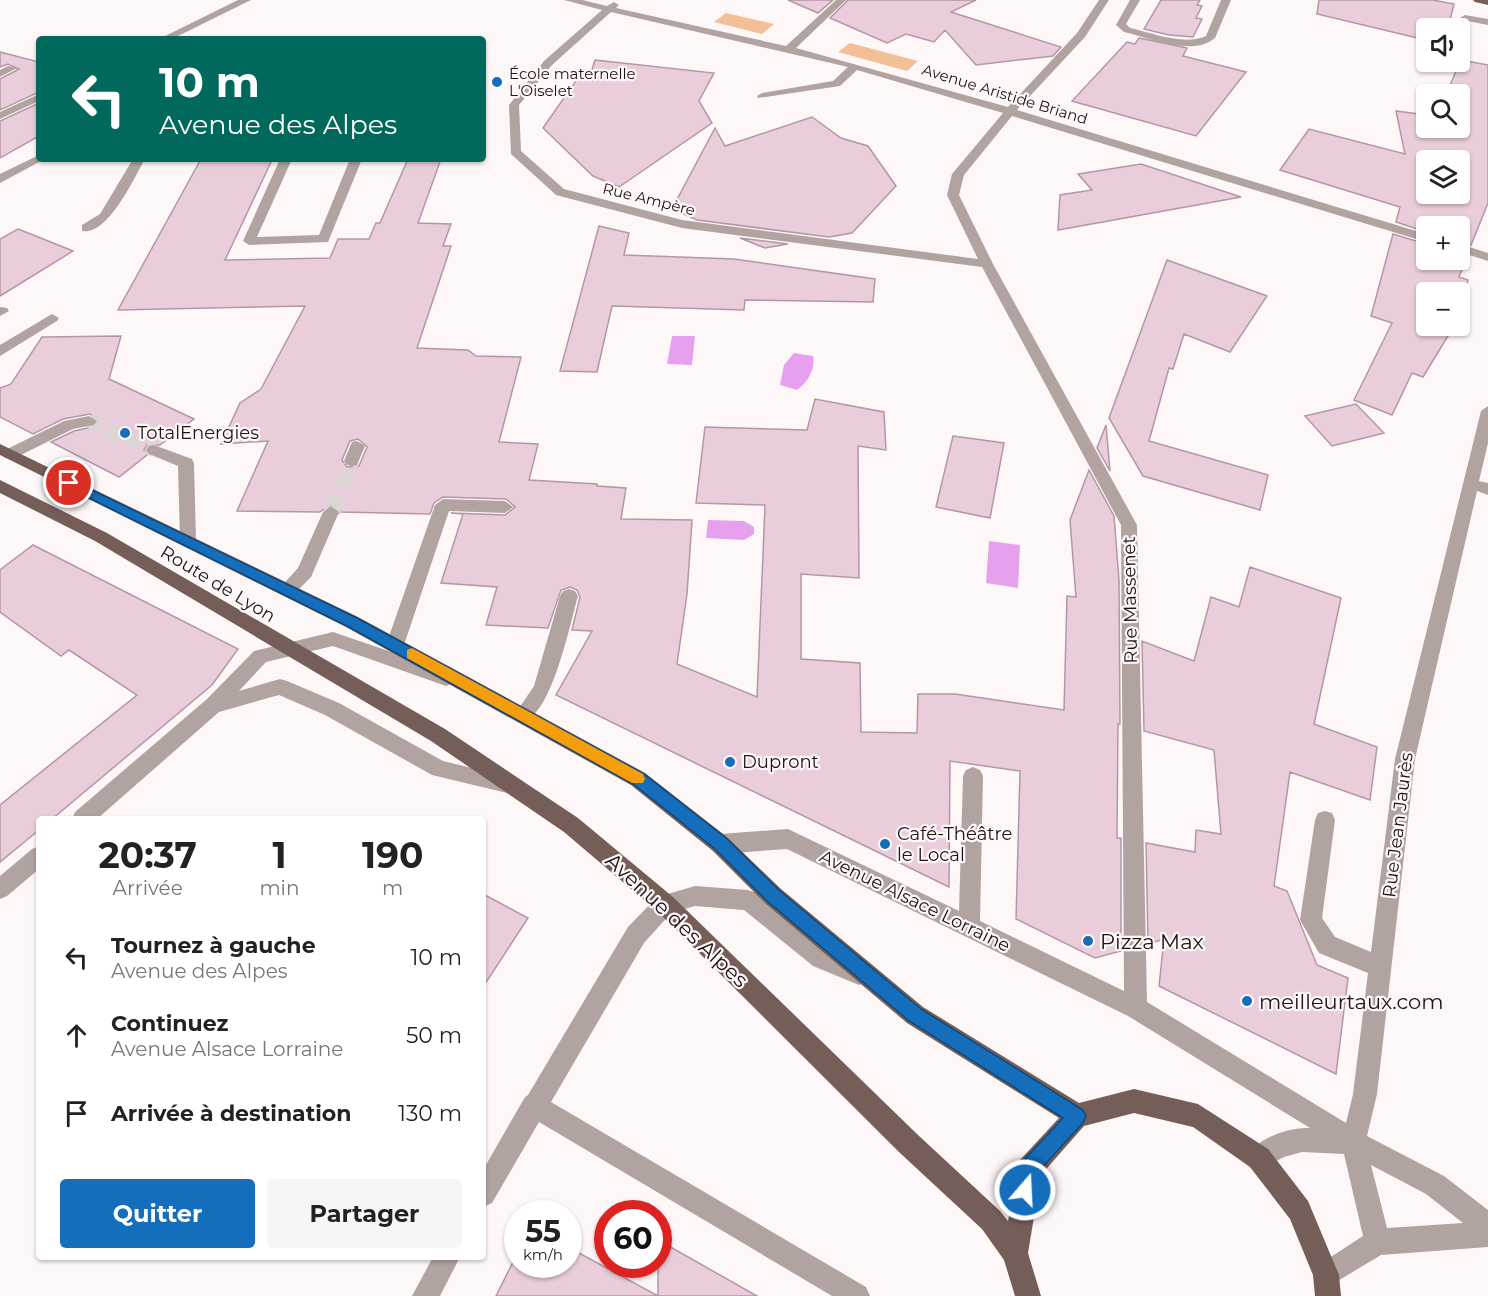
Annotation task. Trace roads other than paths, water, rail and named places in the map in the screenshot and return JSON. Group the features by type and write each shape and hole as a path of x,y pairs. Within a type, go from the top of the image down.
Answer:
{"main road":[{"path":"1478,0 1488,2"},
{"path":"5,451 395,645 639,779 720,844 773,896 915,1015 1077,1116 1134,1101 1198,1116 1258,1158 1299,1210 1327,1285"},
{"name":"Route de Lyon","path":"0,486 101,537 290,648"},
{"name":"Avenue des Alpes","path":"290,648 438,735 516,786 571,825 665,903 909,1144 991,1220 1015,1253 1028,1296"},
{"name":"Avenue des Alpes","path":"1015,1253 1029,1169 1077,1116"}],"street":[{"path":"171,36 246,0"},
{"name":"Avenue Aristide Briand","path":"569,0 855,66 1416,235"},
{"name":"Rue Ampère","path":"621,0 548,63 514,105 515,152 560,192 682,224 987,264"},
{"path":"789,49 841,0"},
{"name":"Rue Massenet","path":"1104,0 1081,35 1010,111 958,174 953,195 987,264 1129,525 1136,1008"},
{"path":"1135,0 1121,24 1127,30 1199,43 1210,38 1226,0"},
{"path":"1470,19 1488,22"},
{"path":"176,34 181,36"},
{"path":"762,96 836,84 855,66"},
{"path":"0,74 12,68"},
{"path":"0,116 36,98"},
{"path":"0,179 36,160"},
{"path":"86,228 105,216 137,162"},
{"path":"285,162 249,241 324,239 355,162"},
{"path":"1470,251 1488,256"},
{"path":"0,351 52,318"},
{"name":"Rue Jean Jaurès","path":"1377,1242 1353,1142 1365,1094 1405,759 1479,486 1488,411"},
{"path":"5,451 69,425 89,421"},
{"path":"352,461 357,446"},
{"path":"154,450 186,463 188,541"},
{"path":"395,645 443,505 504,507"},
{"path":"287,590 305,572 332,512"},
{"path":"524,714 542,689 569,596"},
{"path":"85,816 214,705 260,656 333,639 476,688"},
{"path":"214,705 280,687 332,708 439,770 516,786"},
{"path":"969,927 973,776"},
{"path":"1325,820 1311,920 1327,945 1380,968"},
{"name":"Avenue Alsace Lorraine","path":"720,844 788,839 1136,1008 1291,1101 1353,1142 1435,1185 1488,1226"},
{"path":"0,889 36,859"},
{"path":"486,1189 533,1105 636,934 665,903 695,896 748,900 821,958 867,977"},
{"path":"533,1105 857,1296"},
{"name":"Avenue Alsace Lorraine","path":"1258,1158 1279,1146 1302,1140 1353,1142"},
{"path":"1327,1285 1377,1242 1488,1234"},
{"path":"425,1296 445,1260"}],"tunnel":[{"path":"89,421 154,450"},
{"path":"342,485 352,461"},
{"path":"331,512 343,483"}],"place":[{"name":"École maternelle L'Oiselet","path":"497,82"},
{"name":"TotalEnergies","path":"125,433"},
{"name":"Dupront","path":"730,762"},
{"name":"Café-Théâtre le Local","path":"885,844"},
{"name":"Pizza Max","path":"1088,941"},
{"name":"meilleurtaux.com","path":"1247,1001"}]}
